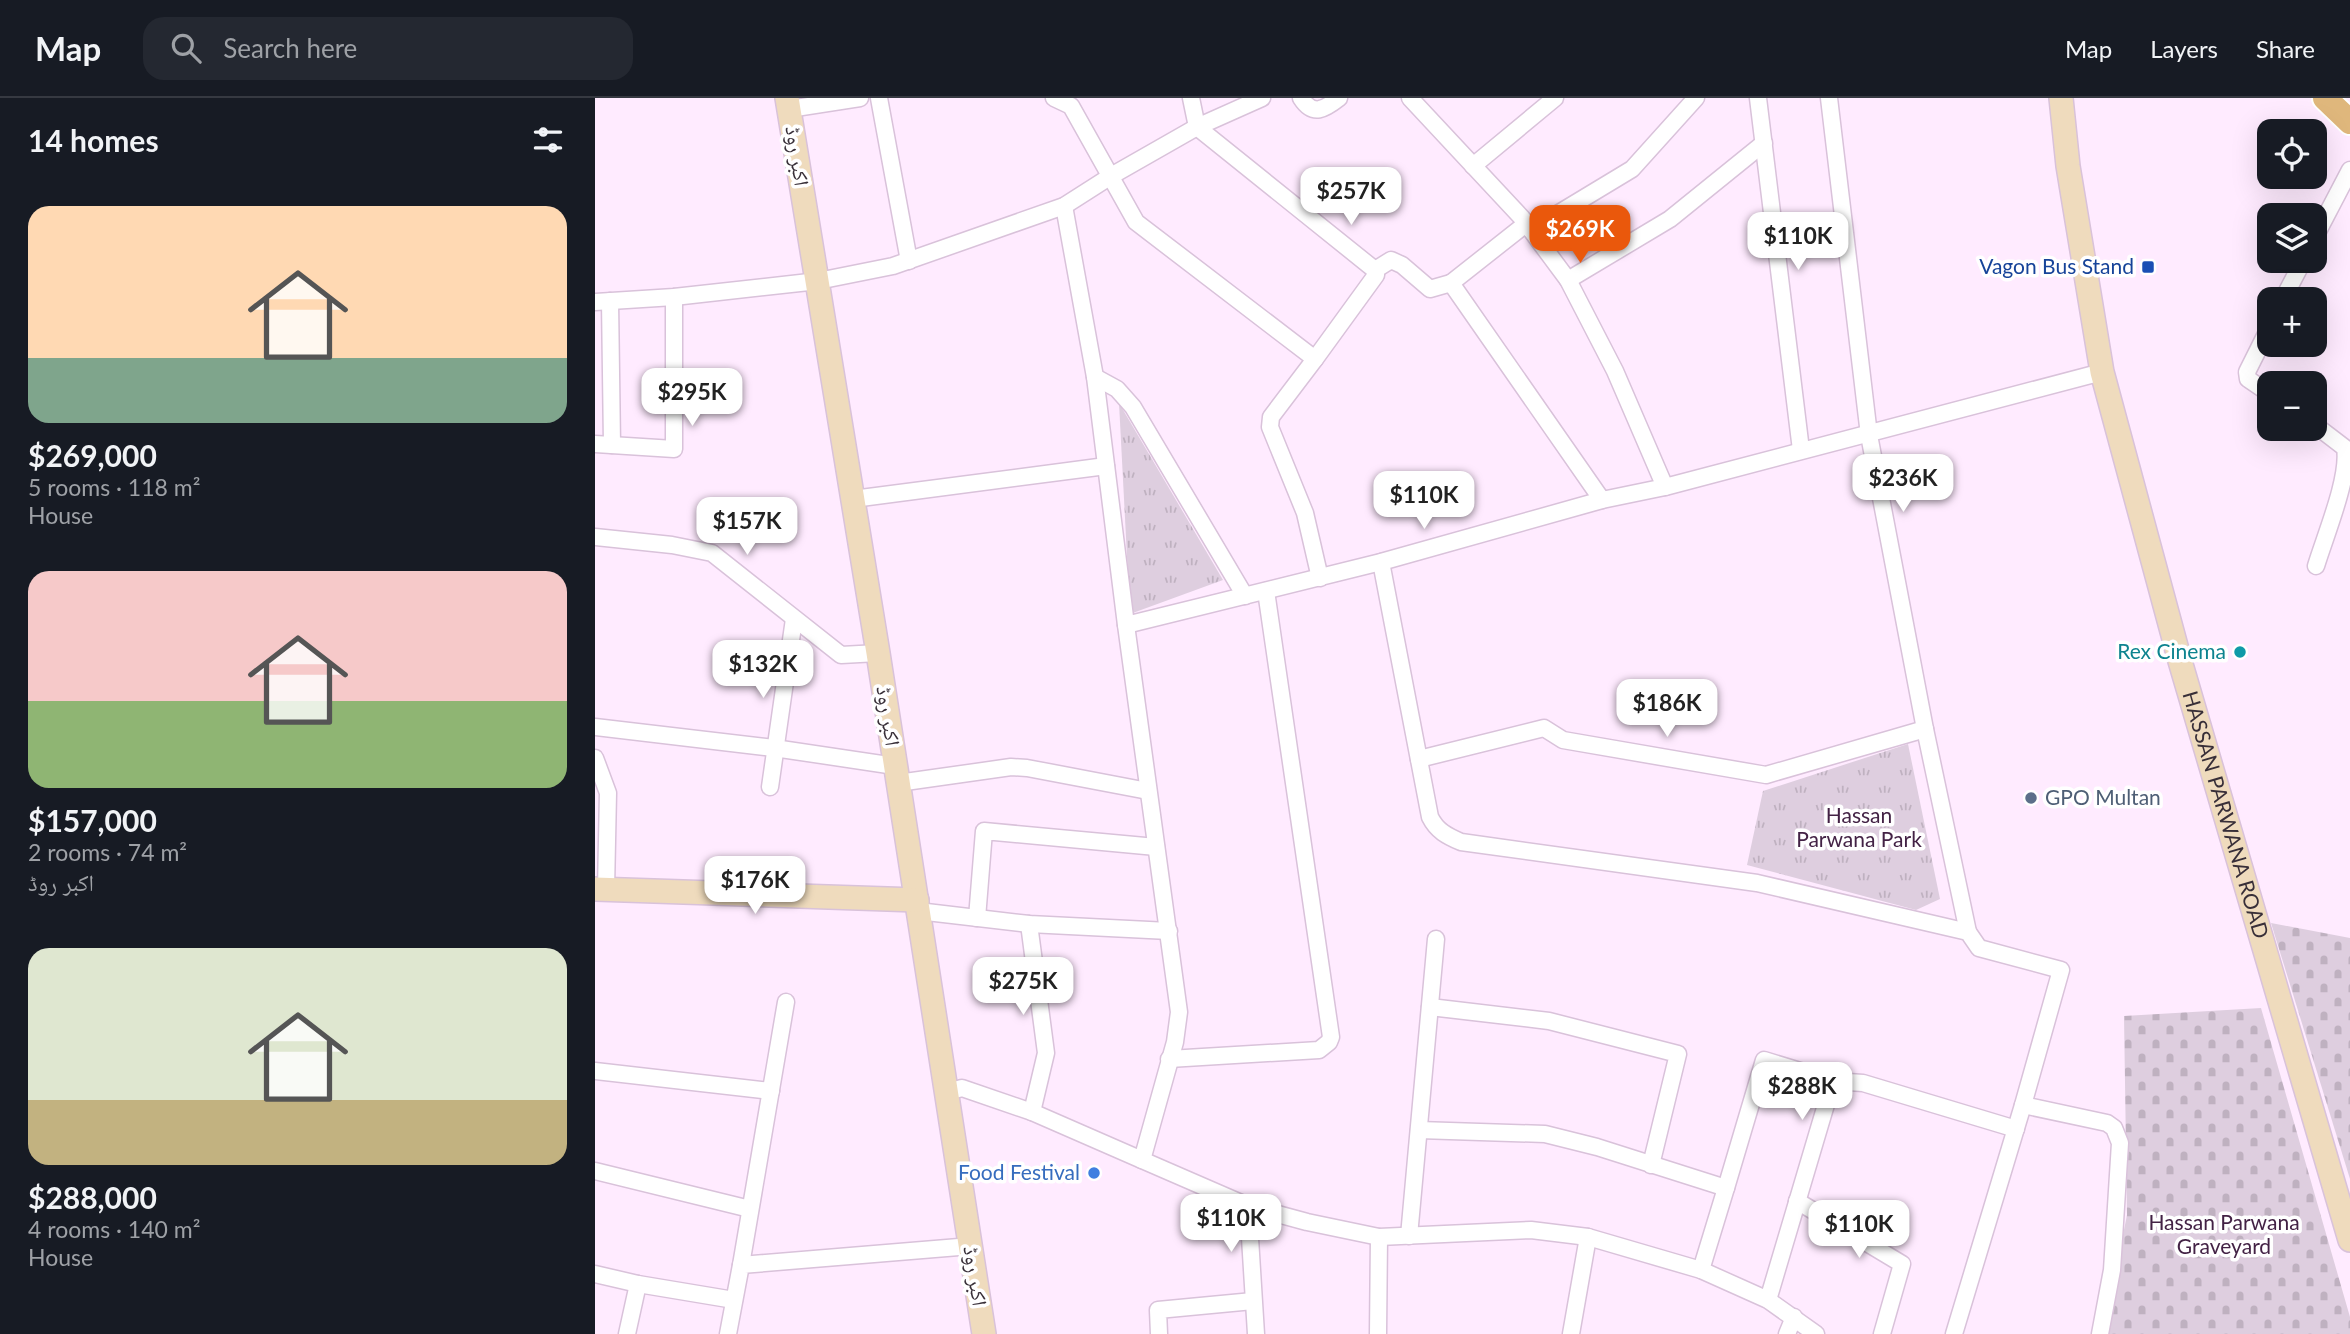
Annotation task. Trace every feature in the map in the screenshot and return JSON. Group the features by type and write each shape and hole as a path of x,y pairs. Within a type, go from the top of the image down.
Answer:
{"main road":[{"name":"HASSAN PARWANA ROAD","path":"2061,98 2068,166 2102,372 2180,661 2350,1240"},
{"path":"2325,98 2350,122"},
{"name":"اکبر روڈ","path":"788,103 878,653 984,1334"},
{"path":"600,889 917,906"}],"street":[{"path":"788,103 860,98"},
{"path":"879,98 909,261"},
{"path":"1054,98 1070,102 1132,217 1139,225 1315,359"},
{"path":"1191,98 1197,127 1375,270 1376,275 1270,421 1273,435 1305,513 1320,578"},
{"path":"612,445 603,301 674,297 818,281 893,267 1064,206 1197,127 1262,98"},
{"path":"1301,98 1309,108 1317,110 1323,110 1339,98"},
{"path":"1410,98 1529,227 1568,280 1615,371 1665,487"},
{"path":"1473,166 1555,98"},
{"path":"1375,270 1391,260 1402,265 1430,289 1451,284 1529,227 1632,169 1696,98"},
{"path":"1758,98 1801,450"},
{"path":"1829,98 1869,435 1925,729 1968,932 1979,948 2061,970 1954,1334"},
{"path":"1568,280 1670,219 1763,143"},
{"path":"2327,214 2350,170"},
{"path":"1064,206 1095,376 1179,1012 1175,1042 1142,1160"},
{"path":"1451,284 1602,500"},
{"path":"595,444 674,449 674,297"},
{"path":"2257,353 2248,372 2248,379 2257,385"},
{"path":"1126,625 1320,578 1602,500 1665,487 1801,450 1869,435 2102,372"},
{"path":"1095,376 1117,389 1133,407 1245,596"},
{"path":"2316,566 2347,458 2345,448 2327,434"},
{"path":"853,499 1106,466"},
{"path":"595,537 672,545 712,553 841,655 878,653"},
{"path":"1381,562 1430,817 1438,830 1461,842 1757,883 1968,932"},
{"path":"1169,1059 1319,1050 1331,1037 1266,590"},
{"path":"770,787 794,618"},
{"path":"595,727 775,748 897,774 1019,767 1148,791"},
{"path":"1419,759 1544,728 1563,740 1766,775 1925,729"},
{"path":"595,758 608,793 600,889"},
{"path":"977,918 984,831 1156,847"},
{"path":"917,906 977,918 1029,924 1169,931"},
{"path":"1029,924 1046,1053 1032,1112"},
{"path":"1409,1236 1436,939"},
{"path":"727,1334 786,1002"},
{"path":"1430,1007 1549,1021 1678,1054 1651,1165"},
{"path":"1701,1270 1764,1060 1833,1081 1863,1083 2016,1129"},
{"path":"595,1071 771,1091"},
{"path":"1768,1300 1833,1081"},
{"path":"947,1092 963,1088 1032,1112 1248,1206 1307,1222 1379,1237 1531,1230 1588,1237 1701,1270 1768,1300 1817,1334"},
{"path":"2023,1105 2108,1123 2115,1128 2120,1143 2112,1270 2099,1334"},
{"path":"1419,1130 1545,1134 1597,1147 1726,1188"},
{"path":"595,1171 750,1209"},
{"path":"1797,1201 1902,1264 1882,1334"},
{"path":"1248,1206 1256,1334"},
{"path":"1378,1334 1379,1237"},
{"path":"1571,1334 1588,1237"},
{"path":"741,1265 971,1246"},
{"path":"595,1274 734,1300"},
{"path":"627,1334 638,1284"},
{"path":"1159,1334 1158,1310 1253,1301"},
{"path":"1787,1334 1794,1317"}],"green space":[{"path":"1119,403 1223,580 1130,614"},
{"name":"Hassan Parwana Park","path":"1908,744 1940,899 1916,910 1747,865 1763,791"},
{"name":"Hassan Parwana Graveyard","path":"2271,923 2350,938 2350,1179"},
{"name":"Hassan Parwana Graveyard","path":"2261,1008 2350,1317 2350,1334 2103,1334 2127,1215 2124,1016"}],"place":[{"name":"Vagon Bus Stand","path":"2148,267"},
{"name":"Rex Cinema","path":"2240,652"},
{"name":"GPO Multan","path":"2031,798"},
{"name":"Food Festival","path":"1094,1173"}]}
